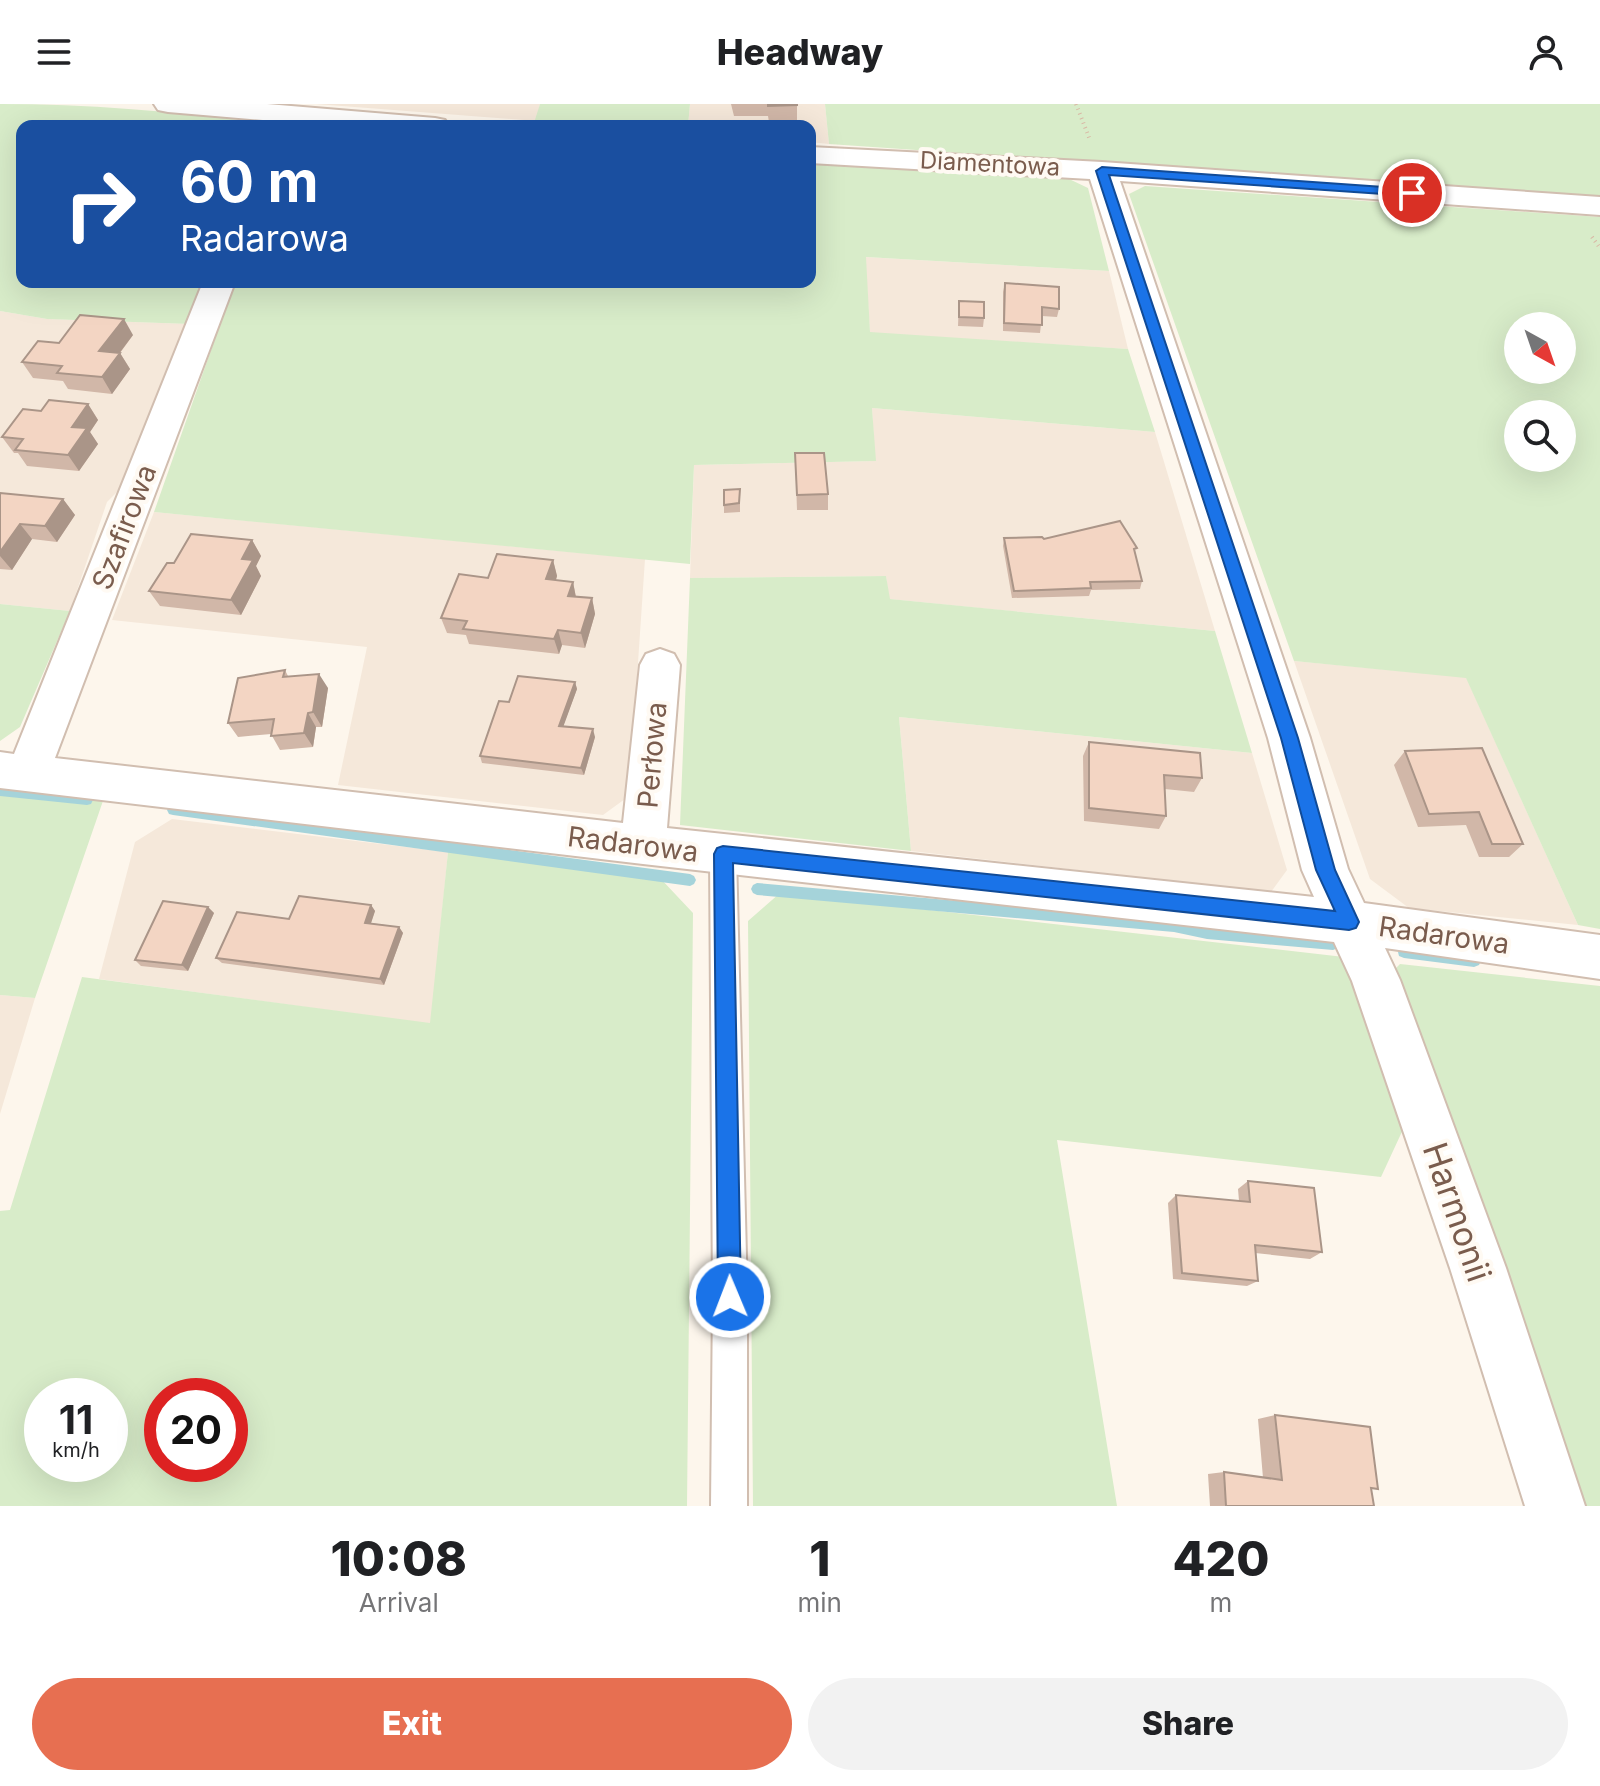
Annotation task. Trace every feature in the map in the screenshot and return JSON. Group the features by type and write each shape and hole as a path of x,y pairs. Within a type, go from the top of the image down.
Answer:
{"street":[{"path":"168,104 360,120"},
{"name":"Diamentowa","path":"816,155 1102,171 1600,206"},
{"name":"Harmonii","path":"1102,171 1289,738 1325,870 1376,980 1473,1254 1555,1506"},
{"name":"Szafirowa","path":"14,771 216,288"},
{"name":"Perłowa","path":"643,845 660,665"},
{"name":"Radarowa","path":"14,771 643,845 1349,922 1600,957"}],"lane":[{"path":"723,854 730,1297 729,1506"}],"shaded area":[{"path":"316,104 540,104 537,120"},
{"path":"690,104 825,104 829,144 816,143 816,120 689,120"},
{"path":"865,257 1109,271 1128,349 870,333"},
{"path":"0,311 47,319 190,324 124,485 107,502 70,611 0,604"},
{"path":"872,408 1155,432 1215,631 889,599 886,576 690,578 694,465 875,461"},
{"path":"154,512 645,559 629,796 603,815 338,785 367,647 112,620"},
{"path":"1294,661 1466,677 1578,925 1409,908 1370,879"},
{"path":"899,717 1252,753 1287,870 1271,892 911,851"},
{"path":"172,819 448,852 431,1024 99,979 135,842"},
{"path":"0,995 35,998 0,1114"}],"green space":[{"path":"0,104 69,105 238,120 16,120 16,288 205,288 190,324 47,319 0,311"},
{"path":"540,104 690,104 689,120 535,120"},
{"path":"825,104 1600,104 1600,197 829,144"},
{"path":"816,161 1067,178 1088,188 1109,271 866,257 870,332 1128,349 1155,432 872,408 876,461 694,465 690,564 154,512 233,288 816,288"},
{"path":"1145,186 1600,217 1600,929 1578,925 1466,678 1294,661 1129,194"},
{"path":"886,576 890,599 1215,631 1252,753 899,717 911,851 680,825 690,578"},
{"path":"0,604 70,611 20,727 0,741"},
{"path":"0,795 104,798 35,998 0,995"},
{"path":"448,852 660,878 693,913 687,1506 0,1506 0,1211 10,1210 82,977 430,1023"},
{"path":"780,893 1344,957 1406,1123 1381,1177 1057,1140 1117,1506 753,1506 748,921"},
{"path":"1400,964 1600,986 1600,1506 1571,1506 1391,973"}],"building":[{"path":"797,104 797,105 768,106"},
{"path":"1005,283 1059,287 1059,309 1042,307 1042,325 1004,323"},
{"path":"959,301 984,302 984,318 959,317"},
{"path":"80,315 124,319 99,351 120,353 102,377 57,373 62,366 22,362 38,341 59,343"},
{"path":"49,400 88,404 72,427 87,428 68,455 15,450 23,439 2,437 23,409 41,411"},
{"path":"795,453 824,453 828,494 797,495"},
{"path":"740,489 739,503 724,505 724,490"},
{"path":"0,493 63,499 45,526 20,524 0,552"},
{"path":"1120,521 1137,548 1134,549 1142,581 1090,582 1091,588 1014,591 1004,538 1044,539"},
{"path":"191,534 252,540 242,559 253,560 231,600 149,591 167,563 174,563"},
{"path":"497,554 553,560 546,579 573,582 568,596 592,598 581,633 558,630 554,639 463,629 467,621 441,618 459,574 488,578"},
{"path":"285,670 283,677 319,674 313,712 308,713 304,733 271,736 274,719 228,723 238,678"},
{"path":"518,676 575,682 559,726 593,729 581,768 480,756 499,701 509,702"},
{"path":"1089,742 1200,753 1202,778 1164,775 1166,816 1089,808"},
{"path":"1482,748 1523,844 1492,844 1479,812 1429,814 1405,751"},
{"path":"299,896 371,905 365,923 399,927 380,979 216,958 237,912 289,919"},
{"path":"163,901 208,907 182,965 135,960"},
{"path":"1248,1181 1314,1188 1322,1252 1255,1245 1258,1281 1182,1273 1176,1195 1250,1202"},
{"path":"1275,1415 1370,1427 1378,1489 1371,1488 1374,1506 1226,1506 1224,1472 1282,1480"}],"waterway":[{"path":"0,791 87,800"},
{"path":"173,810 690,880"},
{"path":"757,889 1174,926 1207,933 1333,944"},
{"path":"1404,952 1474,961"}],"route":[{"path":"730,1297 723,854 1349,922 1325,870 1289,738 1102,171 1412,193"}]}
